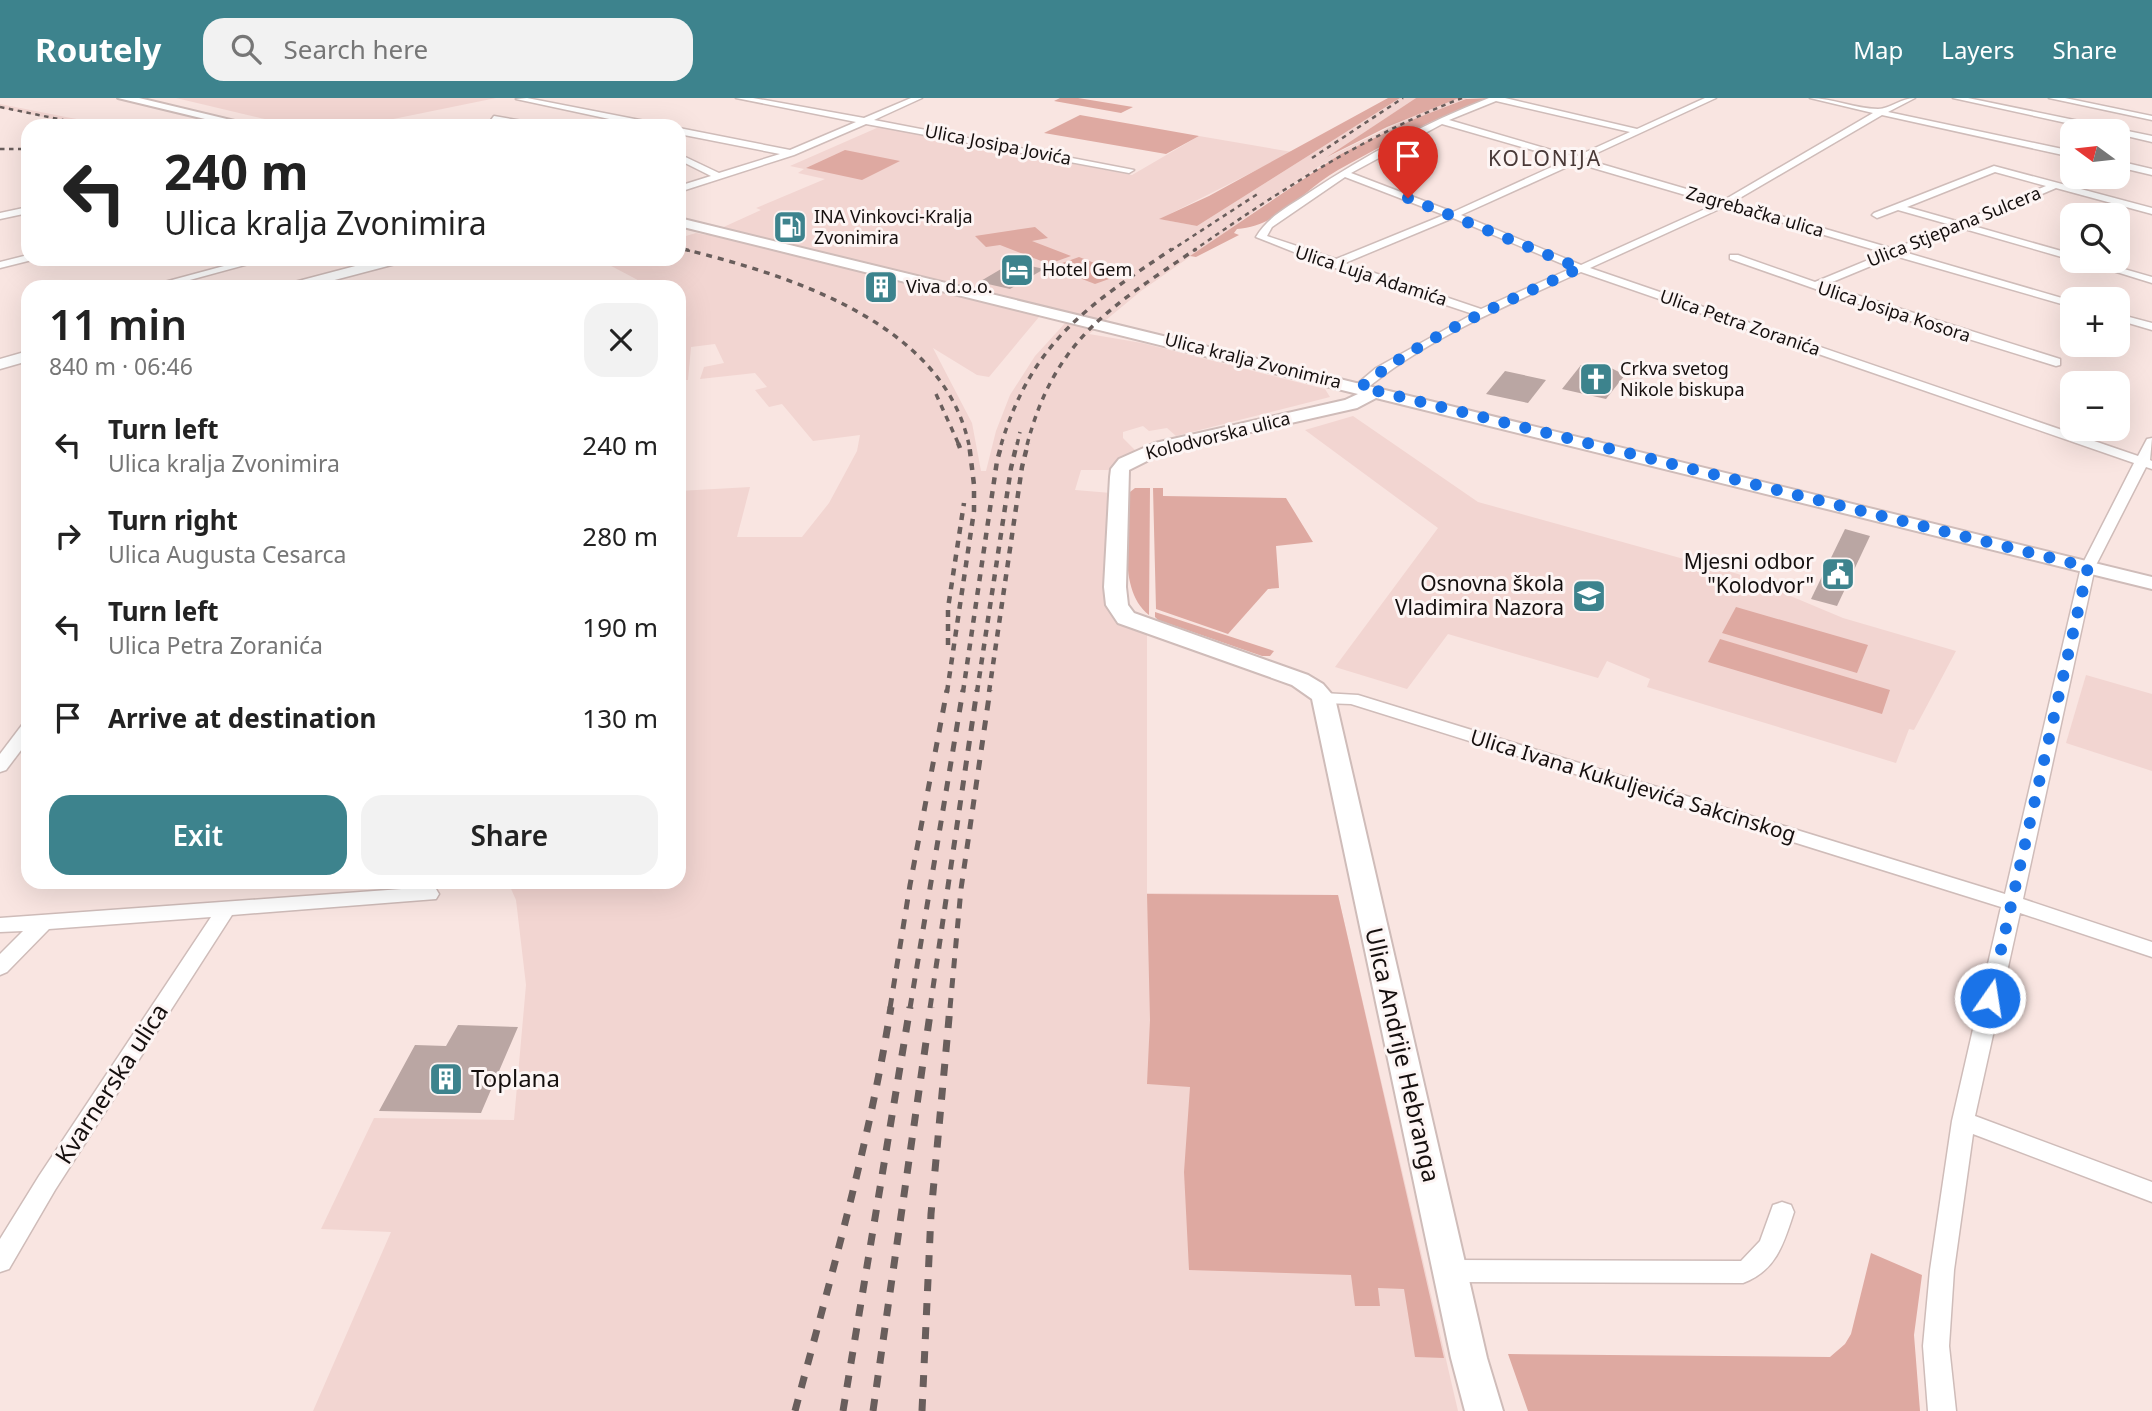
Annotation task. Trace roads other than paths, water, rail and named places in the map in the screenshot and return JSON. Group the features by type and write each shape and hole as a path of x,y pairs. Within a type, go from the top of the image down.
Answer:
{"main road":[{"path":"124,98 218,119"},
{"name":"Ulica kralja Zvonimira","path":"686,224 2152,583"},
{"name":"Kolodvorska ulica","path":"1323,698 1315,689 1300,680 1152,629 1126,618 1121,613 1115,587 1120,468 1161,447 1352,404 1368,389"},
{"name":"Ulica Andrije Hebranga","path":"1323,698 1475,1384 1484,1411"}],"street":[{"name":"Ulica Josipa Jovića","path":"740,98 1129,170"},
{"path":"686,188 791,153 918,98"},
{"path":"1342,173 1439,120 1496,98 1636,131"},
{"path":"1333,264 1453,215 1712,98"},
{"path":"1814,98 2060,151"},
{"path":"1368,389 1380,371 1482,313 1723,204 1881,112 1911,98"},
{"path":"1957,98 2060,120"},
{"path":"2053,98 2152,118"},
{"path":"522,99 621,119"},
{"path":"2041,124 2083,104"},
{"path":"494,118 499,119"},
{"name":"Zagrebačka ulica","path":"1439,120 2060,301"},
{"path":"686,132 791,153"},
{"path":"2009,139 2020,134"},
{"path":"2130,135 2152,139"},
{"path":"686,160 720,177"},
{"path":"2130,167 2152,172"},
{"path":"1878,215 1994,169 2152,211"},
{"name":"Ulica Petra Zoranića","path":"1342,173 1453,215 1580,268 2147,463"},
{"name":"Ulica Luja Adamića","path":"1342,173 1268,225 1261,237 1333,264 1482,313"},
{"name":"Ulica Stjepana Sulcera","path":"1814,286 2056,185"},
{"path":"1898,207 2060,253"},
{"path":"0,216 21,212"},
{"name":"Ulica Josipa Kosora","path":"1734,257 1814,286 2056,362"},
{"path":"0,265 21,260"},
{"path":"179,280 234,266"},
{"path":"318,280 372,266"},
{"path":"2128,273 2152,280"},
{"path":"2130,321 2152,327"},
{"path":"0,364 21,358"},
{"path":"1942,1411 1936,1346 1942,1270 1963,1121 2088,567 2147,463 2152,442"},
{"name":"Ulica Ivana Kukuljevića Sakcinskog","path":"1323,698 1352,699 2152,950"},
{"path":"0,766 21,738"},
{"path":"0,925 429,894"},
{"name":"Kvarnerska ulica","path":"0,1261 47,1183 226,909"},
{"path":"0,967 42,922"},
{"path":"1963,1121 2152,1192"},
{"path":"1450,1271 1743,1272 1757,1268 1765,1259 1782,1212"}],"railway":[{"path":"1312,158 1403,98"},
{"path":"1193,251 1258,207 1356,147 1462,98"},
{"path":"0,107 58,119"},
{"path":"0,149 21,149"},
{"path":"1170,251 1259,193"},
{"path":"1001,445 1029,379 1046,353 1066,330 1114,289 1172,249"},
{"path":"1027,445 1053,377 1070,351 1113,308 1196,249"},
{"path":"686,250 690,251"},
{"path":"686,250 768,273 813,290 856,311 895,336 928,366 954,402 969,445"},
{"path":"936,394 959,445"},
{"path":"1017,445 1020,432"},
{"path":"958,443 960,448"},
{"path":"947,692 974,511 969,443"},
{"path":"963,692 997,461 1002,443"},
{"path":"977,692 1017,443"},
{"path":"989,692 1022,467 1028,443"},
{"path":"948,645 948,608 964,503"},
{"path":"890,1008 947,690"},
{"path":"910,1008 963,690"},
{"path":"930,1008 977,690"},
{"path":"950,1008 961,889 990,690"},
{"path":"795,1411 860,1160 891,1007"},
{"path":"843,1411 910,1007"},
{"path":"873,1411 931,1007"},
{"path":"922,1411 931,1214 950,1007"}],"place":[{"name":"INA Vinkovci-Kralja Zvonimira","path":"790,227"},
{"name":"Hotel Gem","path":"1017,270"},
{"name":"Viva d.o.o.","path":"881,287"},
{"name":"Crkva svetog Nikole biskupa","path":"1596,379"},
{"name":"Mjesni odbor \"Kolodvor\"","path":"1838,574"},
{"name":"Osnovna škola Vladimira Nazora","path":"1589,596"},
{"name":"Toplana","path":"446,1079"}],"district":[{"name":"KOLONIJA","path":"1545,159"}]}
